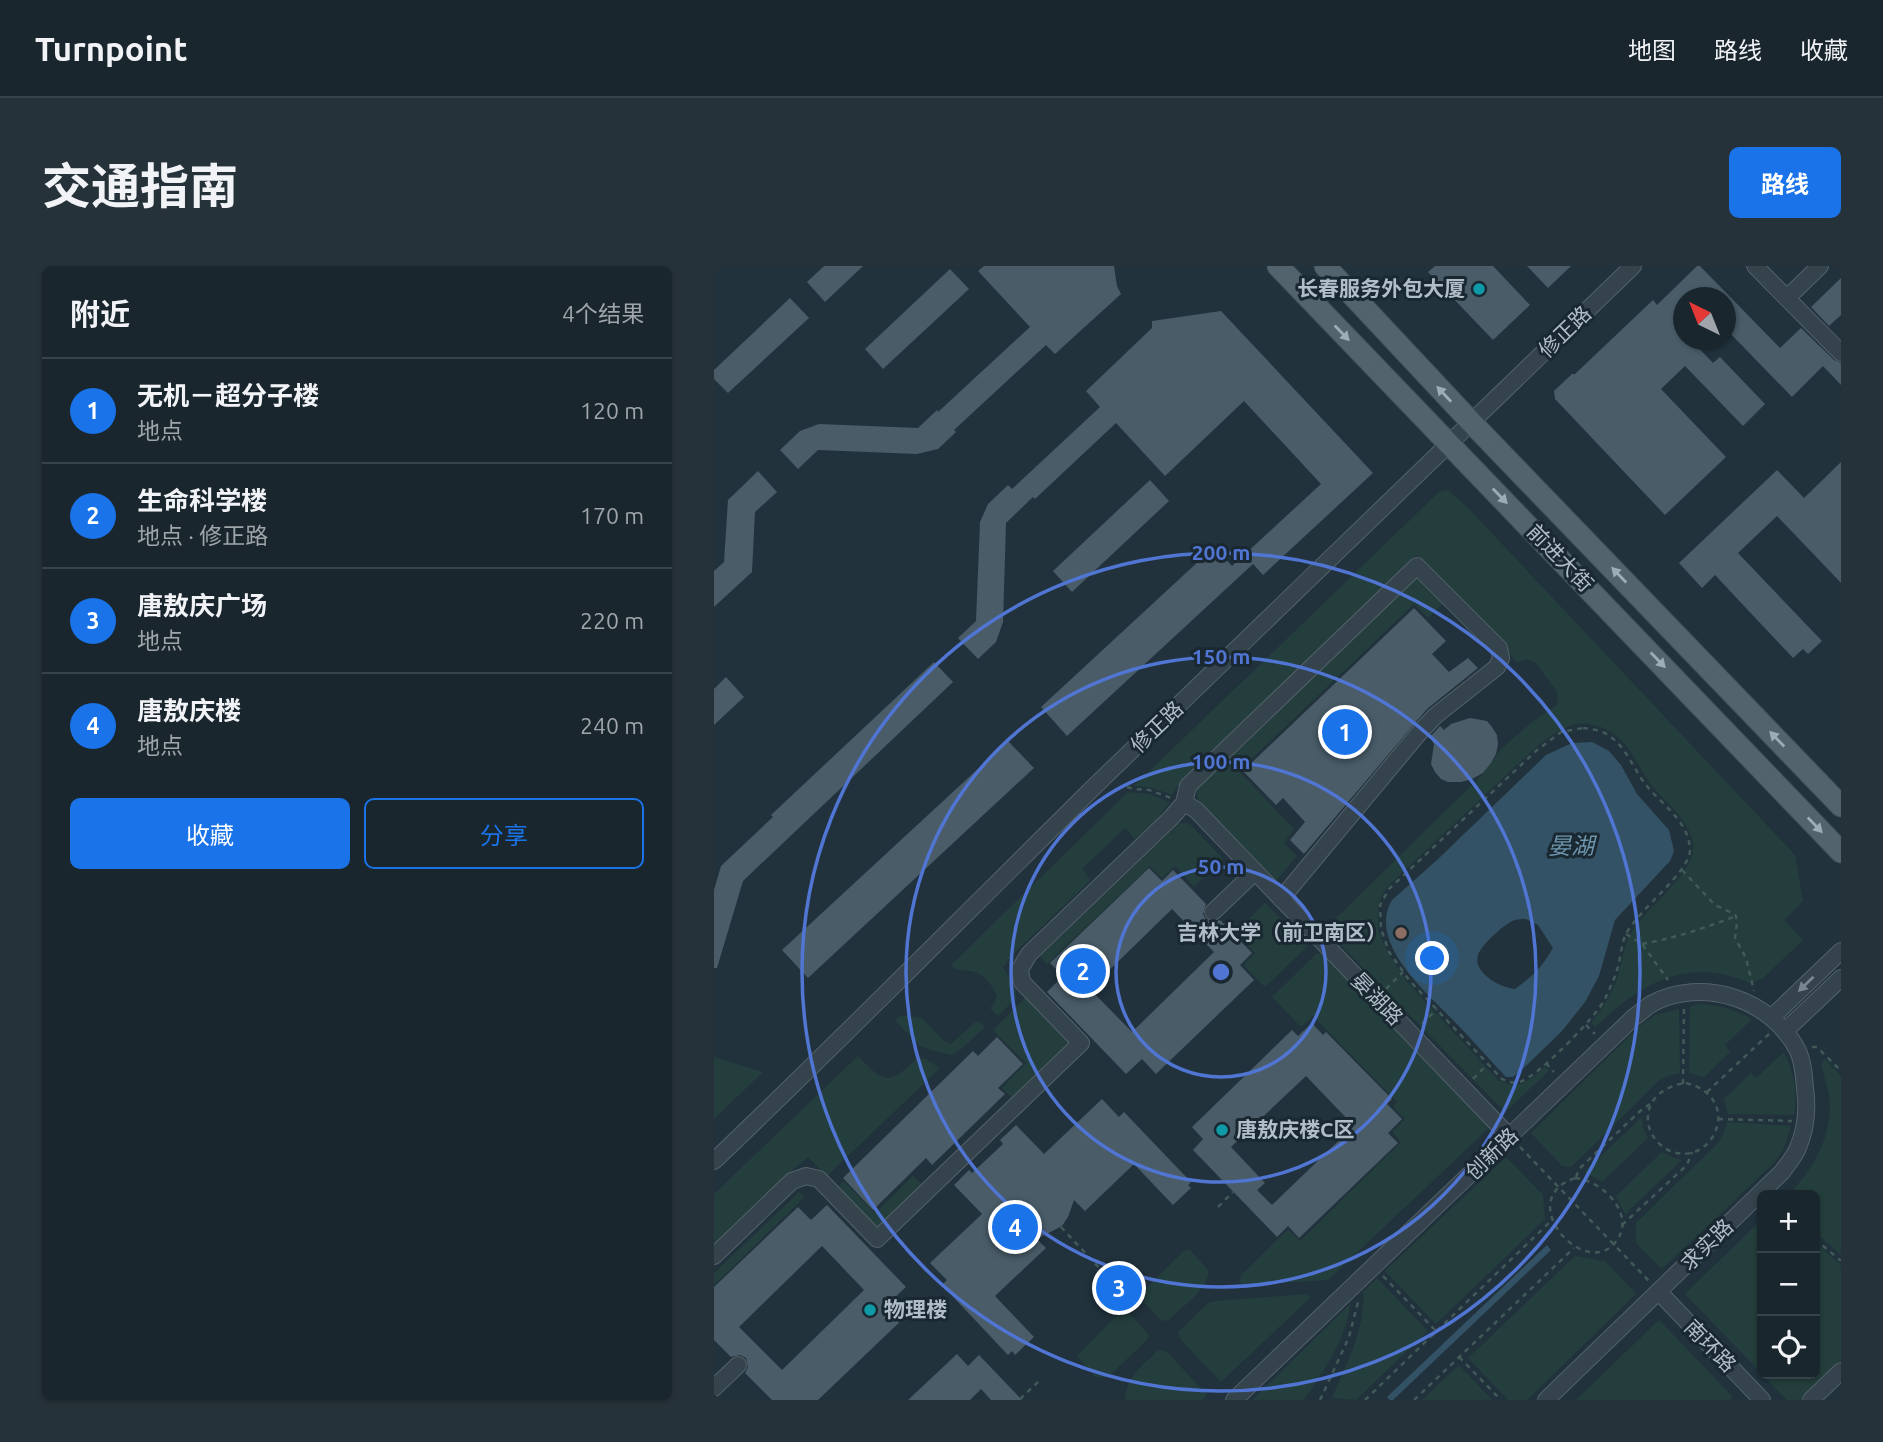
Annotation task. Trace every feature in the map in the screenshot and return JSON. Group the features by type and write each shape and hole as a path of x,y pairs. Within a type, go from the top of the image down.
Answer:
{"main road":[{"name":"前进大街","path":"1278,266 1838,848"},
{"name":"前进大街","path":"1325,266 1471,422 1841,806"}],"street":[{"name":"修正路","path":"714,1161 1097,784 1633,266"},
{"path":"1755,266 1841,353"},
{"path":"1787,298 1820,266"},
{"path":"714,1256 792,1181 806,1176 819,1179 877,1239 1082,1043 1022,982 1020,969 1029,954 1171,818 1184,803 1188,786 1417,565 1499,648 1502,658 1497,667 1434,716 1281,899"},
{"name":"晏湖路","path":"1184,803 1196,810 1463,1088 1517,1139"},
{"path":"1838,848 1841,865"},
{"path":"1213,912 1255,872"},
{"path":"1778,1024 1841,951"},
{"path":"1778,1024 1841,978"},
{"name":"创新路","path":"1234,1400 1374,1266 1517,1139 1634,1017 1652,1004 1684,994 1725,994 1749,1003 1778,1024"},
{"name":"求实路","path":"1546,1400 1656,1285 1782,1172 1796,1152 1806,1121 1804,1070 1798,1052 1778,1024"},
{"name":"南环路","path":"1656,1285 1762,1400"},
{"path":"714,1388 738,1365"},
{"path":"1811,1400 1841,1371"}],"path":[{"path":"1583,727 1606,733 1619,744 1645,784 1678,819 1686,832 1690,852 1682,869 1626,934 1617,971 1603,1002 1586,1025 1523,1081 1509,1083 1502,1079 1404,972 1390,952 1381,929 1380,905 1389,889 1537,750 1561,733 1583,727"},
{"path":"1127,787 1149,790 1184,803"},
{"path":"1682,869 1716,905 1736,916"},
{"path":"1642,944 1665,940 1736,916"},
{"path":"1736,916 1735,938 1746,958 1754,991"},
{"path":"1626,934 1642,944 1670,983"},
{"path":"1376,998 1404,972"},
{"path":"1683,1084 1684,994"},
{"path":"1412,1034 1437,1009"},
{"path":"1707,1092 1778,1024"},
{"path":"1586,1025 1595,1034"},
{"path":"1809,1047 1817,1047 1841,1071"},
{"path":"1546,1063 1554,1072"},
{"path":"1463,1088 1488,1064"},
{"path":"1575,1178 1579,1169 1639,1112 1664,1089 1675,1084 1697,1086 1707,1092 1718,1112 1715,1134 1699,1150 1676,1153 1665,1149 1656,1141 1650,1130 1650,1104"},
{"path":"1718,1119 1806,1121"},
{"path":"1517,1139 1519,1146 1613,1245 1648,1281 1656,1285"},
{"path":"1622,1225 1687,1165 1692,1152"},
{"path":"1575,1178 1592,1181 1608,1192 1615,1202 1622,1225 1621,1236 1607,1250 1587,1251 1575,1247 1562,1235 1552,1220 1550,1205 1553,1195 1566,1181 1575,1178"},
{"path":"1218,1207 1233,1192"},
{"path":"1364,1400 1552,1220"},
{"path":"1061,1227 1103,1272"},
{"path":"1820,1243 1841,1261"},
{"path":"1414,1400 1575,1247"},
{"path":"1374,1266 1436,1331"},
{"path":"1320,1400 1349,1337 1358,1302"},
{"path":"1459,1357 1501,1400"},
{"path":"1020,1399 1039,1381"}],"green space":[{"path":"1448,490 1795,855 1803,901 1784,920 1803,940 1762,979 1750,983 1727,975 1706,972 1685,973 1666,978 1630,998 1595,1027 1591,1023 1614,988 1632,931 1684,871 1693,851 1693,841 1684,822 1654,788 1625,744 1614,734 1597,726 1581,724 1567,727 1548,738 1387,887 1378,904 1378,930 1388,953 1407,982 1498,1080 1513,1085 1523,1083 1545,1067 1549,1071 1505,1112 1325,929 1483,774 1502,748 1557,705 1558,693 1535,662 1526,659 1517,663 1417,555 1175,789 1172,795 1150,787 1134,786 1439,492"},
{"path":"1415,577 1420,577 1444,602 1428,618 1414,604 1239,771 1294,829 1284,843 1297,856 1276,881 1198,800 1196,789"},
{"path":"1128,792 1149,794 1170,802 1156,820 1135,839 1125,828 1082,869 1091,880 1013,954 1003,967 1016,990 1016,998 998,1016 990,1008 997,995 986,979 978,973 957,969 951,965"},
{"path":"1180,823 1189,823 1223,859 1194,887 1175,866 1162,878 1150,866 1047,964 1040,956"},
{"path":"1265,903 1308,946 1265,987 1243,965 1255,953 1236,934"},
{"path":"1326,953 1491,1126 1328,1280 1244,1285 1239,1282 1241,1275 1288,1229 1300,1241 1401,1142 1392,1132 1405,1119 1393,1107 1397,1102 1313,1016 1301,1027 1272,997 1316,954"},
{"path":"1026,997 1068,1042 1067,1047 1013,1099 1002,1088 1026,1063 993,1030"},
{"path":"1703,1004 1729,1009 1752,1019 1725,1045 1730,1052 1704,1077 1689,1073 1690,1006"},
{"path":"1679,1009 1680,1073 1660,1080 1571,1167 1562,1166 1531,1133 1642,1024 1656,1015"},
{"path":"902,1015 922,1018 944,1041 951,1044 978,1021 985,1027 952,1055 919,1045 895,1020"},
{"path":"1784,1052 1794,1082 1794,1115 1728,1114 1724,1099 1751,1073 1756,1078"},
{"path":"858,1056 874,1072 887,1078 899,1074 916,1059 924,1058 940,1068 827,1176 808,1157 714,1244 714,1194"},
{"path":"714,1057 763,1072 714,1119"},
{"path":"1825,1059 1841,1076 1841,1255 1820,1236 1820,1190 1792,1190 1814,1162 1825,1137 1830,1109 1821,1063"},
{"path":"1642,1117 1648,1138 1602,1182 1584,1172"},
{"path":"1727,1122 1791,1126 1784,1148 1775,1162 1662,1269 1636,1243 1636,1223 1719,1142"},
{"path":"1662,1152 1682,1160 1625,1214 1616,1196"},
{"path":"1506,1157 1543,1195 1545,1219 1436,1324 1385,1271"},
{"path":"913,1176 924,1186 880,1228 875,1229 835,1190 843,1181 875,1213"},
{"path":"799,1192 805,1197 714,1285 714,1273"},
{"path":"1757,1224 1757,1369 1685,1294"},
{"path":"1820,1246 1841,1265 1841,1362 1802,1400 1787,1400 1767,1379 1820,1379"},
{"path":"1185,1250 1190,1250 1209,1271 1207,1278 1194,1297 1170,1319 1161,1320 1140,1298 1140,1294"},
{"path":"1575,1256 1605,1261 1636,1294 1527,1400 1508,1400 1468,1358"},
{"path":"1377,1278 1428,1331 1356,1400 1332,1398 1358,1333 1363,1292"},
{"path":"1307,1294 1310,1298 1221,1382 1180,1339 1178,1332 1208,1303"},
{"path":"1350,1304 1339,1342 1304,1400 1252,1400"},
{"path":"1122,1310 1127,1311 1149,1335 1148,1339 1109,1376 1096,1378 1077,1356"},
{"path":"1659,1320 1733,1397 1729,1400 1576,1400"},
{"path":"1157,1351 1168,1353 1207,1395 1202,1400 1125,1400 1126,1391 1136,1372"},
{"path":"1459,1365 1492,1400 1422,1400"}],"water":[{"name":"晏湖","path":"1592,742 1609,751 1621,765 1637,794 1669,830 1674,851 1670,861 1615,920 1599,976 1585,1002 1562,1031 1528,1064 1513,1077 1506,1077 1405,968 1394,952 1386,917 1392,900 1546,755 1572,743","holes":["1526,919 1538,925 1553,948 1541,966 1515,989 1496,983 1479,968 1478,955 1484,945 1506,925"]},
{"path":"1547,1245 1551,1250 1393,1400 1387,1397"}],"building":[{"path":"824,266 863,266 825,302 807,282"},
{"path":"984,266 1114,266 1121,294 1055,354 1046,345 954,430 956,432 938,449 917,454 818,450 798,469 780,450 800,431 819,424 918,428 1030,327 978,271"},
{"name":"长春服务外包大厦","path":"1435,266 1493,266 1530,305 1493,340 1428,272"},
{"path":"1527,266 1571,266 1548,288"},
{"path":"1700,266 1720,287 1675,287"},
{"path":"950,269 969,289 883,369 865,349"},
{"path":"1841,278 1841,315 1829,326 1811,307"},
{"path":"1673,289 1673,350 1701,350 1713,363 1720,357 1765,404 1743,426 1685,366 1661,389 1726,457 1665,515 1555,399 1554,391 1653,300 1657,305"},
{"path":"790,298 809,318 728,393 714,379 714,370"},
{"path":"1736,303 1780,348 1801,328 1834,360 1841,363 1841,385 1823,366 1792,397 1736,339"},
{"path":"1221,311 1373,473 1263,575 1253,564 1067,736 1041,707 1214,547 1232,566 1321,484 1244,401 1165,476 1116,423 1006,523 1003,622 996,642 978,659 958,638 976,621 980,522 988,504 1008,485 1012,489 1100,407 1086,391 1152,328 1152,321"},
{"path":"1841,462 1841,583 1777,516 1738,553 1822,641 1808,654 1803,649 1793,658 1715,575 1702,588 1679,563 1777,470 1804,498"},
{"path":"758,471 777,492 755,512 752,572 714,607 714,571 724,562 728,500"},
{"path":"1150,480 1169,501 1072,592 1053,571"},
{"path":"1414,608 1446,641 1432,654 1449,672 1468,658 1478,668 1427,709 1304,854 1290,840 1305,822 1283,798 1276,805 1243,771"},
{"path":"934,662 953,682 743,881 717,968 714,968 714,890 721,866 773,817 771,815"},
{"path":"726,677 744,697 714,725 714,689"},
{"path":"1470,718 1487,721 1492,727 1497,735 1496,754 1483,773 1461,782 1448,782 1441,779 1431,764 1434,744 1430,737 1440,726 1444,730 1451,724"},
{"path":"1008,741 1034,768 808,978 782,950"},
{"path":"1149,868 1162,881 1173,870 1206,904 1203,914 1206,920 1220,920 1252,953 1240,965 1254,980 1156,1074 1142,1059 1126,1074 1047,992 1063,976 1050,963","holes":["1172,909 1214,952 1132,1032 1090,989"]},
{"name":"唐敖庆楼C区","path":"1312,1023 1323,1035 1326,1032 1392,1099 1387,1104 1402,1119 1388,1133 1398,1143 1299,1238 1288,1226 1277,1237 1193,1150 1203,1139 1192,1127 1292,1030 1298,1036","holes":["1306,1076 1354,1126 1272,1205 1257,1190 1265,1183 1231,1147"]},
{"path":"997,1037 1023,1064 998,1088 1005,1094 932,1165 926,1158 873,1210 843,1178 973,1051 978,1056"},
{"path":"1102,1099 1119,1117 1124,1112 1191,1182 1188,1185 1191,1188 1173,1205 1134,1164 1085,1211 1074,1200 1062,1226 1037,1239 1046,1248 995,1296 1034,1337 1015,1355 1012,1351 1008,1355 942,1285 947,1280 930,1263 982,1214 954,1185 969,1170 972,1173 1003,1144 1000,1140 1016,1125 1044,1154"},
{"name":"物理楼","path":"827,1205 906,1287 890,1302 905,1317 818,1400 772,1400 745,1373 748,1367 746,1358 740,1355 731,1357 714,1340 714,1287 798,1207 811,1220","holes":["822,1246 864,1290 782,1370 739,1327"]},
{"path":"957,1354 968,1366 979,1355 1022,1400 991,1400 981,1389 970,1400 908,1400"}],"place":[{"name":"长春服务外包大厦","path":"1479,289"},
{"name":"无机－超分子楼","path":"1345,732"},
{"name":"吉林大学（前卫南区）","path":"1401,933"},
{"name":"生命科学楼","path":"1083,971"},
{"name":"唐敖庆楼C区","path":"1222,1130"},
{"name":"唐敖庆楼","path":"1015,1227"},
{"name":"唐敖庆广场","path":"1119,1288"},
{"name":"物理楼","path":"870,1310"}]}
